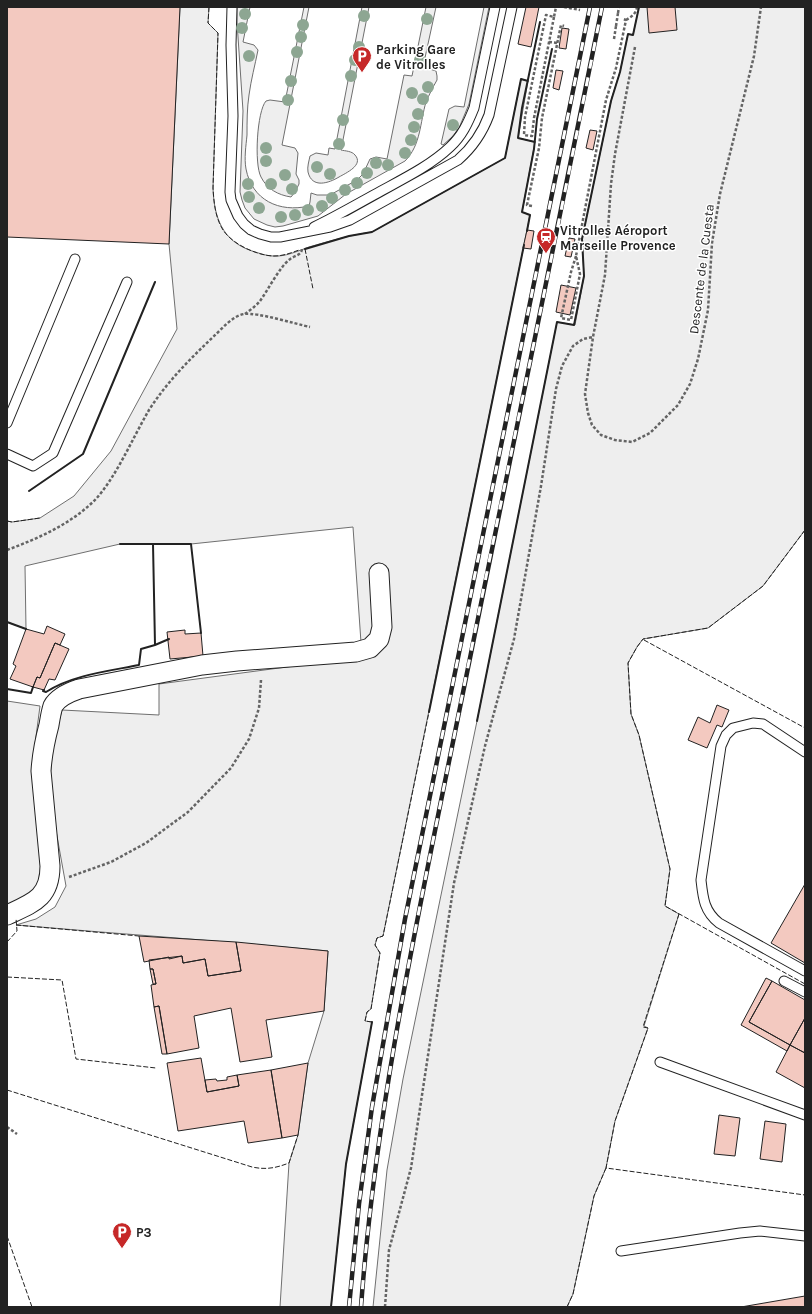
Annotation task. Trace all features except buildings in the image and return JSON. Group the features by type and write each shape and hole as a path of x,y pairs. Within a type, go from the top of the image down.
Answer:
{"street":[{"path":"7,915 37,900 46,890 50,878 41,771 42,757 50,716 59,699 68,693 79,689 202,665 356,652 370,648 379,639 382,627 379,573"}],"lane":[{"path":"232,7 231,45 233,116 231,200 238,216 251,230 270,237 280,237 330,227 350,220 458,160 469,150 478,140 489,115 512,7"},
{"path":"292,235 331,218 403,179 439,156 451,146 469,122 474,108 495,7"},
{"path":"7,423 74,260"},
{"path":"7,454 33,466 52,453 127,282"},
{"path":"805,752 763,724 753,722 742,725 733,728 726,735 721,746 701,880 702,895 711,916 719,923 805,971"},
{"path":"784,981 805,992"},
{"path":"660,1062 805,1114"},
{"path":"621,1252 740,1232 760,1232 805,1236"}],"path":[{"path":"554,17 546,15 525,117 524,135 532,136 534,118 556,7"},
{"path":"564,7 580,10"},
{"path":"614,39 620,7"},
{"path":"576,256 580,274 571,320 561,318 564,296 576,256 606,100 616,68 624,19 632,16 637,7"},
{"name":"Descente de la Cuesta","path":"635,47 615,154 611,184 605,275 593,337 585,394 588,413 592,425 601,435 615,440 632,442 650,434 678,405 690,384 698,359 708,310 712,243 720,194 754,56 761,7"},
{"path":"532,206 527,206 539,148 542,118 561,25 564,26"},
{"path":"549,42 558,43"},
{"path":"7,550 48,533 76,516 94,500 106,486 149,411 173,378 185,364 234,318 245,314 258,303 289,260 302,251 302,246"},
{"path":"245,314 258,315 310,327"},
{"path":"385,1307 389,1250 411,1168 454,883 485,746 514,639 541,486 556,389 562,366 573,346 583,340 593,337"},
{"path":"48,884 111,862 146,843 188,812 231,768 249,739 258,708 262,684 260,659"},
{"path":"7,1127 17,1134"}],"shaded area":[{"path":"180,7 209,7 208,23 218,33 213,188 215,209 218,218 222,227 233,241 242,247 265,255 287,255 332,240 372,232 505,158 521,79 528,81 518,138 535,142 522,212 530,215 383,936 377,938 375,945 380,953 371,1009 367,1012 365,1021 372,1022 346,1164 331,1307 280,1307 289,1163 298,1135 308,1063 324,1011 328,951 16,925 36,919 55,907 66,886 53,814 50,782 52,749 62,710 159,715 159,684 362,657 353,527 191,544 120,544 25,566 26,629 7,622 7,521 12,522 40,518 74,496 111,451 177,329 169,244"},
{"path":"237,7 250,7 243,42 254,45 258,50 247,110 245,161 249,180 254,189 268,202 287,208 298,208 309,206 311,193 317,195 330,195 357,180 363,174 370,159 376,157 387,159 404,75 412,76 426,7 436,7 423,67 436,71 437,80 426,102 417,141 410,155 405,161 346,194 318,216 275,227 254,219 245,208 240,192 243,111"},
{"path":"304,7 309,7 282,145 295,148 298,153 296,174 299,184 291,197 273,191 263,181 259,170 257,150 260,115 266,101 270,100 285,102"},
{"path":"362,7 369,7 341,150 354,154 357,162 353,168 335,179 326,183 317,183 313,181 308,172 310,156 316,153 328,155 329,148 335,149"},
{"path":"484,7 489,7 469,104 459,128 443,145 441,144 449,109 455,106 464,107"},
{"path":"639,7 805,7 805,530 763,586 708,628 643,639 628,663 631,714 639,735 670,869 665,906 679,914 644,1026 648,1028 615,1121 606,1168 594,1196 573,1294 567,1307 373,1307 387,1170 403,1079 557,322 575,325 584,276 582,239 612,97 620,72 628,34 633,35"},
{"path":"7,701 40,706 35,744 46,866 33,895 7,907"}],"railway":[{"path":"349,1307 359,1204 372,1107 405,919 590,7"},
{"path":"361,1307 367,1235 376,1163 398,1020 425,878 602,7"}],"fence":[{"path":"209,7 208,23 218,33 213,188 214,204 218,220 223,230 233,240 246,248 261,254 274,256 284,255 299,250"},
{"path":"305,249 313,289"},
{"path":"7,521 12,522 40,518"},
{"path":"805,530 763,586 708,628 643,639 628,663 631,714 639,735 670,869 665,906 805,984"},
{"path":"644,640 805,728"},
{"path":"372,1022 365,1021 367,1012 371,1009 380,953 375,945 377,938 383,936 429,712"},
{"path":"679,914 643,1027 648,1028 615,1121 606,1168 805,1195"},
{"path":"7,942 17,931 16,918"},
{"path":"16,925 139,936"},
{"path":"7,977 62,980 76,1059 156,1068"},
{"path":"7,1090 257,1168 271,1168 289,1163 298,1135"},
{"path":"567,1307 573,1294 594,1196 606,1168"},
{"path":"7,1236 32,1307"}],"wall":[{"path":"477,721 557,322 574,325 584,276 582,239 611,101 620,72 628,34 633,35 639,7"},
{"path":"535,142 518,138 522,108 540,22"},
{"path":"527,231 530,215 522,212 534,149 537,119 552,49"},
{"path":"305,249 349,236 372,232 505,158 521,79 528,81"},
{"path":"429,712 524,245"},
{"path":"29,491 83,454 155,282"},
{"path":"120,544 191,544 201,633"},
{"path":"153,544 155,645"},
{"path":"7,622 26,629"},
{"path":"44,690 43,691 46,692 67,681 91,674 139,665 141,649 169,639"},
{"path":"7,689 31,693 33,687"},
{"path":"331,1307 346,1164 372,1022"}],"place":[{"name":"Parking Gare de Vitrolles","path":"362,73"},
{"name":"Vitrolles Aéroport Marseille Provence","path":"546,254"},
{"name":"P3","path":"122,1249"}]}
